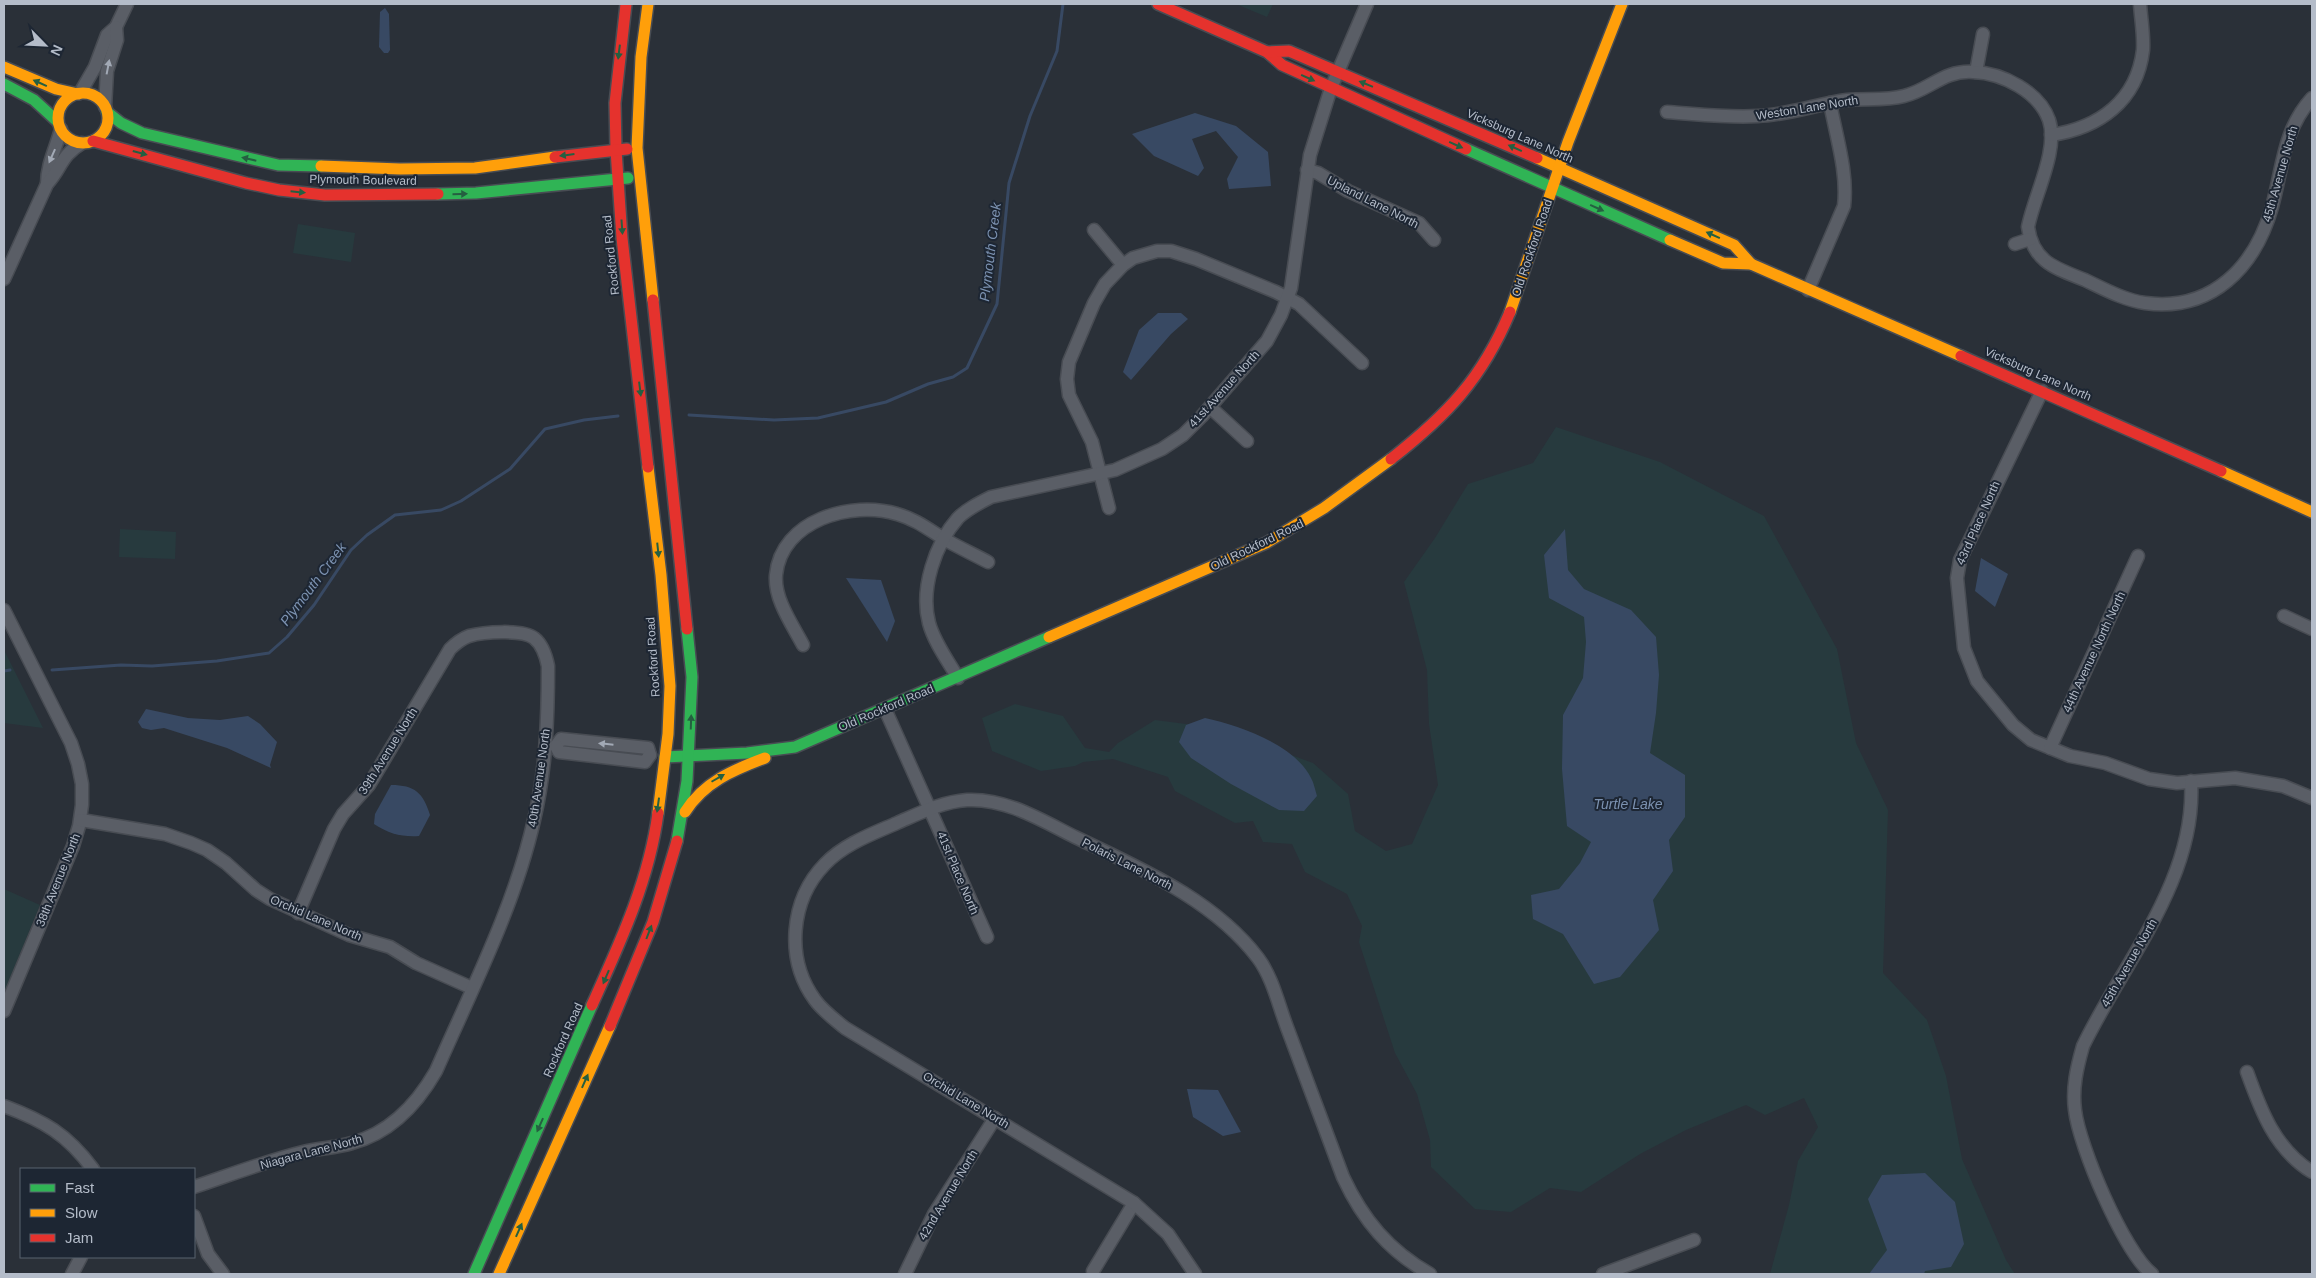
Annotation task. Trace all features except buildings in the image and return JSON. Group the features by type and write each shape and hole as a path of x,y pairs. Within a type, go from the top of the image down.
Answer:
{"main road":[{"name":"Rockford Road","path":"474,1274 628,925 648,860 657,817 668,734 669,676 661,575 623,247 616,150 615,103 626,4"},
{"path":"648,4 641,57 637,148 691,668 689,757 680,829"},
{"name":"Vicksburg Lane North","path":"1158,4 1268,52 1282,65 1552,188 1723,263 1751,264 2042,391 2312,512"},
{"name":"Old Rockford Road","path":"665,757 758,753 795,747 958,678 1266,543 1303,523 1338,500 1435,424 1468,386 1495,344 1511,306 1559,168 1622,4"},
{"name":"Vicksburg Lane North","path":"1268,52 1289,51 1427,109 1734,245 1751,264"},
{"path":"4,67 56,90 97,97 106,110 107,125 104,132 87,142 69,139 41,103 20,90 4,84"},
{"path":"60,126 59,111 62,104 68,98 79,94"},
{"name":"Plymouth Boulevard","path":"106,110 121,123 142,133 278,165 445,170 637,148"},
{"name":"Plymouth Boulevard","path":"87,142 246,183 279,190 325,195 476,193 639,177"},
{"path":"499,1274 634,970 653,922 680,829 690,802 710,783 736,769 795,747"}],"street":[{"path":"79,94 95,67 107,35 116,27 127,4"},
{"name":"41st Avenue North","path":"958,678 929,625 926,600 932,568 944,538 959,518 974,506 990,498 1099,474 1139,461 1162,449 1183,435 1267,341 1281,315 1287,298 1296,259 1310,155 1337,72 1367,4"},
{"path":"2051,135 2071,132 2089,126 2106,116 2132,87 2142,50 2140,4"},
{"path":"106,110 107,71 117,40 116,27"},
{"path":"1976,72 1983,34"},
{"name":"Weston Lane North","path":"1667,112 1757,116 1830,103 1906,96 1946,75 1961,71 1976,72 2018,86 2032,94 2043,106 2049,122 2051,135 2049,154 2030,213 2028,227 2030,239"},
{"name":"45th Avenue North","path":"2030,239 2036,252 2051,265 2122,296 2144,303 2166,304 2187,302 2208,293 2234,276 2250,257 2267,223 2292,125 2312,98"},
{"path":"1808,290 1839,221 1845,198 1844,176 1830,103"},
{"path":"4,279 46,184 47,169 56,147 60,126"},
{"path":"46,184 54,176 64,156 87,142"},
{"name":"Upland Lane North","path":"1307,170 1318,173 1348,191 1419,223 1434,240"},
{"path":"1094,230 1122,265"},
{"path":"2016,244 2030,239"},
{"path":"1109,508 1092,442 1069,395 1067,379 1069,362 1094,303 1105,284 1122,265 1144,253 1171,251 1196,259 1299,304 1362,363"},
{"name":"43rd Place North","path":"2042,391 1973,529 1960,560 1957,578 1964,648 1977,681 2013,725 2031,740 2070,756 2105,763 2149,780 2177,783 2235,778 2283,786 2312,798"},
{"path":"1210,407 1248,441"},
{"path":"802,645 778,594 776,575 785,548 792,537 815,521 852,512 874,510 895,513 916,521 988,562"},
{"name":"44th Avenue North North","path":"2050,748 2138,556"},
{"name":"38th Avenue North","path":"4,610 71,743 82,784 80,820 73,846 4,1011"},
{"path":"2284,616 2312,629"},
{"name":"40th Avenue North","path":"446,1048 517,879 529,842 551,745 548,666 541,646 534,638 521,633 483,634"},
{"name":"39th Avenue North","path":"298,912 334,829 343,814 369,785 450,649 459,641 483,634"},
{"path":"885,709 930,808"},
{"name":"Old Rockford Road","path":"551,745 559,752 646,762 650,755 665,757"},
{"name":"45th Avenue North","path":"2152,1274 2133,1253 2122,1234 2083,1145 2078,1127 2074,1090 2076,1068 2083,1046 2164,902 2186,838 2190,816 2191,781"},
{"name":"Polaris Lane North","path":"930,808 948,802 986,800 1022,811 1146,871 1202,906 1235,934 1260,961 1269,977 1343,1178 1355,1203 1371,1226 1391,1248 1430,1274"},
{"name":"Orchid Lane North","path":"930,808 841,850 825,864 812,880 796,919 795,940 797,961 804,981 814,999 828,1015 845,1028 1134,1203 1168,1234 1195,1274"},
{"name":"41st Place North","path":"930,808 987,937"},
{"name":"Orchid Lane North","path":"80,820 164,834 207,850 270,899 349,934 390,947 416,963 472,988"},
{"name":"Niagara Lane North","path":"195,1187 304,1152 354,1143 374,1135 410,1108 425,1090 446,1048"},
{"path":"2247,1072 2262,1113 2273,1133 2287,1150 2312,1172"},
{"path":"4,1106 45,1123 60,1133 74,1145 92,1168"},
{"name":"42nd Avenue North","path":"905,1274 934,1214 995,1118"},
{"path":"1093,1271 1134,1203"},
{"path":"195,1219 208,1254 222,1274"},
{"path":"1603,1274 1625,1270 1694,1240"},
{"path":"72,1274 80,1258"}],"green space":[{"path":"1236,4 1273,4 1267,17"},
{"path":"298,224 355,233 351,262 293,253"},
{"path":"1556,427 1660,462 1764,516 1837,649 1856,743 1888,810 1883,973 1927,1020 1946,1076 1962,1159 2006,1260 2015,1274 1770,1274 1789,1205 1798,1161 1818,1127 1804,1098 1765,1115 1746,1105 1686,1130 1640,1154 1581,1192 1550,1188 1511,1212 1475,1209 1431,1167 1430,1140 1417,1094 1395,1053 1359,942 1362,926 1347,894 1305,872 1292,844 1263,842 1253,821 1235,823 1175,791 1168,777 1113,759 1083,762 1075,766 1041,771 992,751 982,718 1015,704 1063,716 1085,748 1109,752 1118,743 1155,720 1217,728 1313,763 1348,794 1355,831 1386,851 1412,844 1438,785 1429,724 1427,670 1404,582 1435,538 1468,484 1533,463"},
{"path":"120,529 176,532 175,559 119,557"},
{"path":"4,650 43,728 4,723"},
{"path":"4,889 40,905 4,993"}],"water":[{"path":"385,8 389,14 390,50 388,53 384,53 379,47 380,12"},
{"path":"1195,113 1236,126 1268,152 1271,186 1229,189 1227,179 1238,157 1216,131 1192,139 1204,168 1198,176 1154,156 1132,134"},
{"path":"1158,313 1181,313 1188,319 1171,334 1131,380 1123,372 1139,330"},
{"name":"Turtle Lake","path":"1565,529 1568,570 1584,589 1631,610 1656,637 1659,675 1650,753 1685,775 1685,817 1669,840 1673,871 1653,900 1659,930 1620,977 1594,984 1563,934 1533,919 1531,895 1559,889 1580,863 1591,842 1567,826 1562,769 1563,715 1583,678 1586,642 1584,617 1549,598 1544,555"},
{"path":"1981,558 2008,574 1995,607 1975,591"},
{"path":"846,578 881,580 895,621 887,642"},
{"path":"146,709 188,718 220,720 248,716 260,724 277,742 270,765 271,768 227,748 164,728 151,730 142,728 138,722"},
{"path":"1205,718 1249,731 1279,746 1303,766 1312,780 1317,796 1304,811 1279,810 1231,784 1191,758 1179,742 1186,725"},
{"path":"391,785 412,789 424,801 430,815 419,836 396,834 374,824 375,814"},
{"path":"1187,1089 1218,1090 1241,1132 1223,1136 1193,1117"},
{"path":"1925,1173 1955,1202 1964,1244 1951,1267 1925,1271 1924,1274 1869,1274 1887,1250 1868,1199 1882,1175"}],"waterway":[{"name":"Plymouth Creek","path":"689,415 774,420 818,418 886,402 928,384 953,377 967,368 997,304 1009,183 1030,116 1057,51 1063,4"},
{"name":"Plymouth Creek","path":"52,670 217,661 269,653 287,637 314,605 351,550 367,535 395,515 441,510 461,501 510,469 545,429 584,420 618,416"},
{"name":"Plymouth Creek","path":"4,671 10,670"}],"traffic: fast":[{"path":"4,84 34,100 58,122"},
{"path":"107,112 121,123 142,133 278,165 321,166"},
{"path":"1466,149 1670,240"},
{"path":"438,194 476,193 628,178"},
{"path":"677,841 687,781 692,677 687,629"},
{"path":"665,757 747,753 795,747 1049,637"},
{"path":"474,1274 592,1005"}],"traffic: slow":[{"path":"648,4 641,57 637,148 653,300"},
{"path":"1510,312 1568,142 1622,4"},
{"path":"4,67 56,89 78,94"},
{"path":"83,93 93,95 101,100 106,108 108,118 106,128 101,136 93,141 83,143 73,141 65,136 60,128 58,118 60,108 65,100 73,95 83,93"},
{"path":"321,166 400,169 475,168 555,157"},
{"path":"1537,158 1734,245 1751,264"},
{"path":"1670,240 1723,263 1751,264 1961,356"},
{"path":"1049,637 1266,543 1324,508 1391,459"},
{"path":"648,467 661,575 670,686 668,734 658,813"},
{"path":"2221,471 2312,512"},
{"path":"685,812 701,793 720,778 765,758"},
{"path":"499,1274 610,1026"}],"traffic: jam":[{"path":"626,4 615,103 616,150 622,238 648,467"},
{"path":"1158,4 1267,52 1282,65 1466,149"},
{"path":"1267,52 1289,51 1537,158"},
{"path":"93,141 246,183 279,190 325,195 438,194"},
{"path":"555,157 627,149"},
{"path":"653,300 687,629"},
{"path":"1391,459 1429,427 1461,394 1487,357 1510,312"},
{"path":"1961,356 2221,471"},
{"path":"592,1005 623,935 641,887 654,838 658,813"},
{"path":"610,1026 653,922 677,841"}]}
